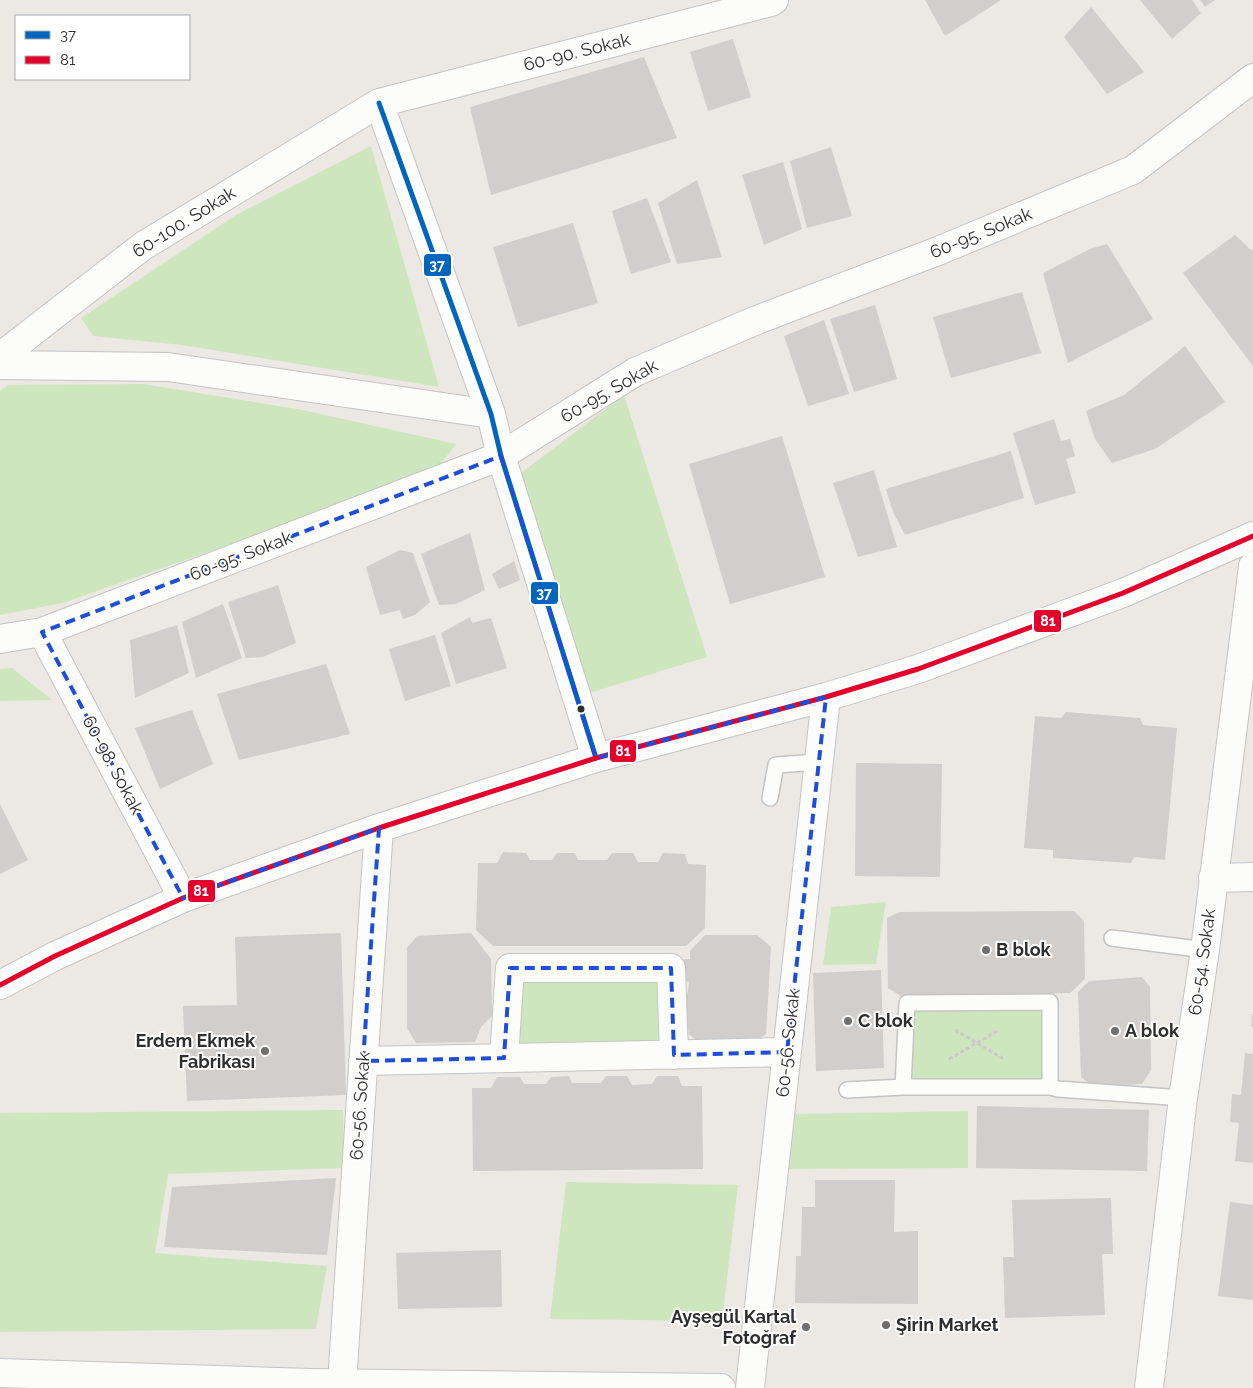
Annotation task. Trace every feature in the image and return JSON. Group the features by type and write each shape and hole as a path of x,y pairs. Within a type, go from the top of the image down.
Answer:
{"street":[{"name":"60-90. Sokak","path":"379,103 774,0"},
{"name":"60-95. Sokak","path":"0,639 42,632 502,456 634,372 757,320 938,251 1133,170 1253,78"},
{"name":"60-100. Sokak","path":"0,357 143,246 379,103"},
{"path":"379,103 491,414 502,456 596,758"},
{"path":"0,365 168,366 491,414"},
{"path":"0,986 55,956 183,898 379,828 596,758 826,697 918,668 1114,597 1253,536"},
{"name":"60-54. Sokak","path":"1149,1388 1184,1098 1253,566"},
{"name":"60-98. Sokak","path":"42,632 183,898"},
{"name":"60-56. Sokak","path":"750,1388 826,697"},
{"name":"60-56. Sokak","path":"342,1383 379,828"},
{"path":"1213,878 1253,877"},
{"path":"504,1058 510,968 671,968 674,1055"},
{"path":"363,1062 787,1052"},
{"path":"0,1373 342,1383 721,1388"}],"lane":[{"path":"770,798 776,765 819,762"},
{"path":"1112,938 1204,950"},
{"path":"904,1087 907,1003 1050,1002 1050,1087"},
{"path":"847,1090 904,1087 1050,1087 1184,1098"}],"highlighted area":[{"path":"501,456 596,758 826,697 787,1052 674,1055 671,968 510,968 504,1058 363,1061 379,828 183,898 42,632"}],"green space":[{"path":"371,146 439,387 182,345 93,336 81,318 236,215"},
{"path":"143,384 298,409 456,444 434,473 63,603 0,615 0,391 8,385"},
{"path":"624,395 707,657 586,694 521,473"},
{"path":"12,668 52,700 0,701 0,669"},
{"path":"886,902 876,964 823,965 831,907"},
{"path":"518,974 658,976 666,1047 510,1051"},
{"path":"914,1006 1046,1007 1047,1081 908,1081"},
{"path":"343,1110 344,1168 168,1174 155,1253 327,1266 316,1329 0,1332 0,1113"},
{"path":"968,1111 968,1168 788,1169 792,1114"},
{"path":"566,1182 738,1185 722,1321 550,1319"}],"building":[{"path":"925,0 1001,0 945,36"},
{"path":"1140,0 1192,0 1201,13 1172,39"},
{"path":"1200,0 1215,0 1205,7"},
{"path":"1091,7 1144,72 1107,94 1064,37"},
{"path":"733,39 751,97 708,111 690,52"},
{"path":"644,57 677,138 491,195 470,107"},
{"path":"831,147 852,216 807,228 790,161"},
{"path":"783,162 802,229 764,245 742,175"},
{"path":"697,180 722,257 677,264 658,203"},
{"path":"647,198 671,262 631,274 612,211"},
{"path":"573,223 598,303 518,327 493,247"},
{"path":"1235,235 1251,250 1253,249 1253,366 1183,273"},
{"path":"1107,244 1153,319 1068,363 1043,273 1090,249"},
{"path":"1022,292 1041,353 951,378 933,317"},
{"path":"875,305 897,379 854,392 830,319"},
{"path":"824,320 849,394 808,406 784,336"},
{"path":"1185,346 1225,402 1155,449 1112,463 1095,439 1086,411 1124,395"},
{"path":"1054,419 1061,441 1070,439 1075,456 1066,459 1076,493 1035,505 1013,433"},
{"path":"782,436 825,577 730,604 689,464"},
{"path":"1011,451 1024,498 905,535 893,512 886,489"},
{"path":"874,470 897,547 858,557 833,483"},
{"path":"470,533 485,590 456,604 439,605 421,554"},
{"path":"400,550 413,553 430,602 415,615 403,619 400,610 380,615 366,567"},
{"path":"514,561 520,580 499,589 492,574"},
{"path":"278,585 296,643 263,657 246,658 228,602"},
{"path":"223,604 242,658 196,678 182,622"},
{"path":"470,617 472,623 491,618 507,668 456,684 441,633"},
{"path":"177,625 189,673 135,698 130,640"},
{"path":"435,635 451,686 405,701 389,649"},
{"path":"326,664 350,734 239,760 217,694"},
{"path":"192,710 213,764 160,789 135,728"},
{"path":"1066,712 1140,718 1143,725 1177,728 1165,860 1134,857 1131,863 1053,858 1053,850 1024,848 1035,716 1061,718"},
{"path":"856,763 942,764 940,877 855,876"},
{"path":"0,804 28,860 0,874"},
{"path":"503,852 526,853 530,860 552,860 557,853 575,853 578,860 607,860 612,853 633,853 638,862 658,862 663,853 685,854 688,864 706,865 705,928 686,946 493,946 476,930 478,863 497,863"},
{"name":"B blok","path":"1074,911 1084,921 1085,979 1070,993 901,996 888,988 887,918 900,912"},
{"name":"Erdem Ekmek Fabrikası","path":"341,933 346,1095 187,1101 183,1006 237,1005 235,937"},
{"path":"471,933 491,959 492,1016 481,1027 475,1042 416,1043 407,1028 407,948 417,936"},
{"path":"705,935 757,935 771,947 766,1034 751,1045 705,1047 689,1034 687,1023 683,1018 684,996 688,992 689,982 682,979 681,966 684,959 690,959 690,951"},
{"name":"C blok","path":"881,970 884,1068 816,1071 813,973"},
{"name":"A blok","path":"1142,977 1150,987 1151,1070 1142,1084 1092,1086 1081,1077 1078,992 1089,981"},
{"path":"1252,1014 1253,1027 1251,1027"},
{"path":"1245,1053 1253,1054 1253,1163 1235,1161 1239,1123 1230,1122 1232,1094 1241,1095"},
{"path":"569,1076 572,1083 601,1083 606,1076 627,1076 632,1085 652,1084 657,1076 678,1076 682,1086 702,1086 703,1169 473,1171 472,1088 491,1088 497,1077 520,1077 524,1084 546,1084 551,1077"},
{"path":"977,1106 1149,1110 1147,1171 976,1168"},
{"path":"336,1178 327,1255 164,1247 172,1187"},
{"path":"815,1180 895,1180 894,1232 918,1231 918,1304 795,1303 796,1256 801,1256 802,1207 815,1207"},
{"path":"1111,1198 1113,1254 1102,1254 1105,1315 1005,1318 1003,1257 1014,1257 1012,1200"},
{"path":"1230,1202 1253,1205 1253,1300 1218,1296"},
{"path":"501,1250 502,1307 398,1309 396,1253"}],"transit line":[{"name":"37","path":"379,103 491,414 501,456 596,758"},
{"name":"81","path":"0,985 55,956 183,898 379,828 596,758 826,697 918,669 1123,593 1253,536"}],"place":[{"name":"B blok","path":"986,950"},
{"name":"C blok","path":"848,1021"},
{"name":"A blok","path":"1115,1031"},
{"name":"Erdem Ekmek Fabrikası","path":"265,1051"},
{"name":"Şirin Market","path":"886,1325"},
{"name":"Ayşegül Kartal Fotoğraf","path":"806,1327"}]}
